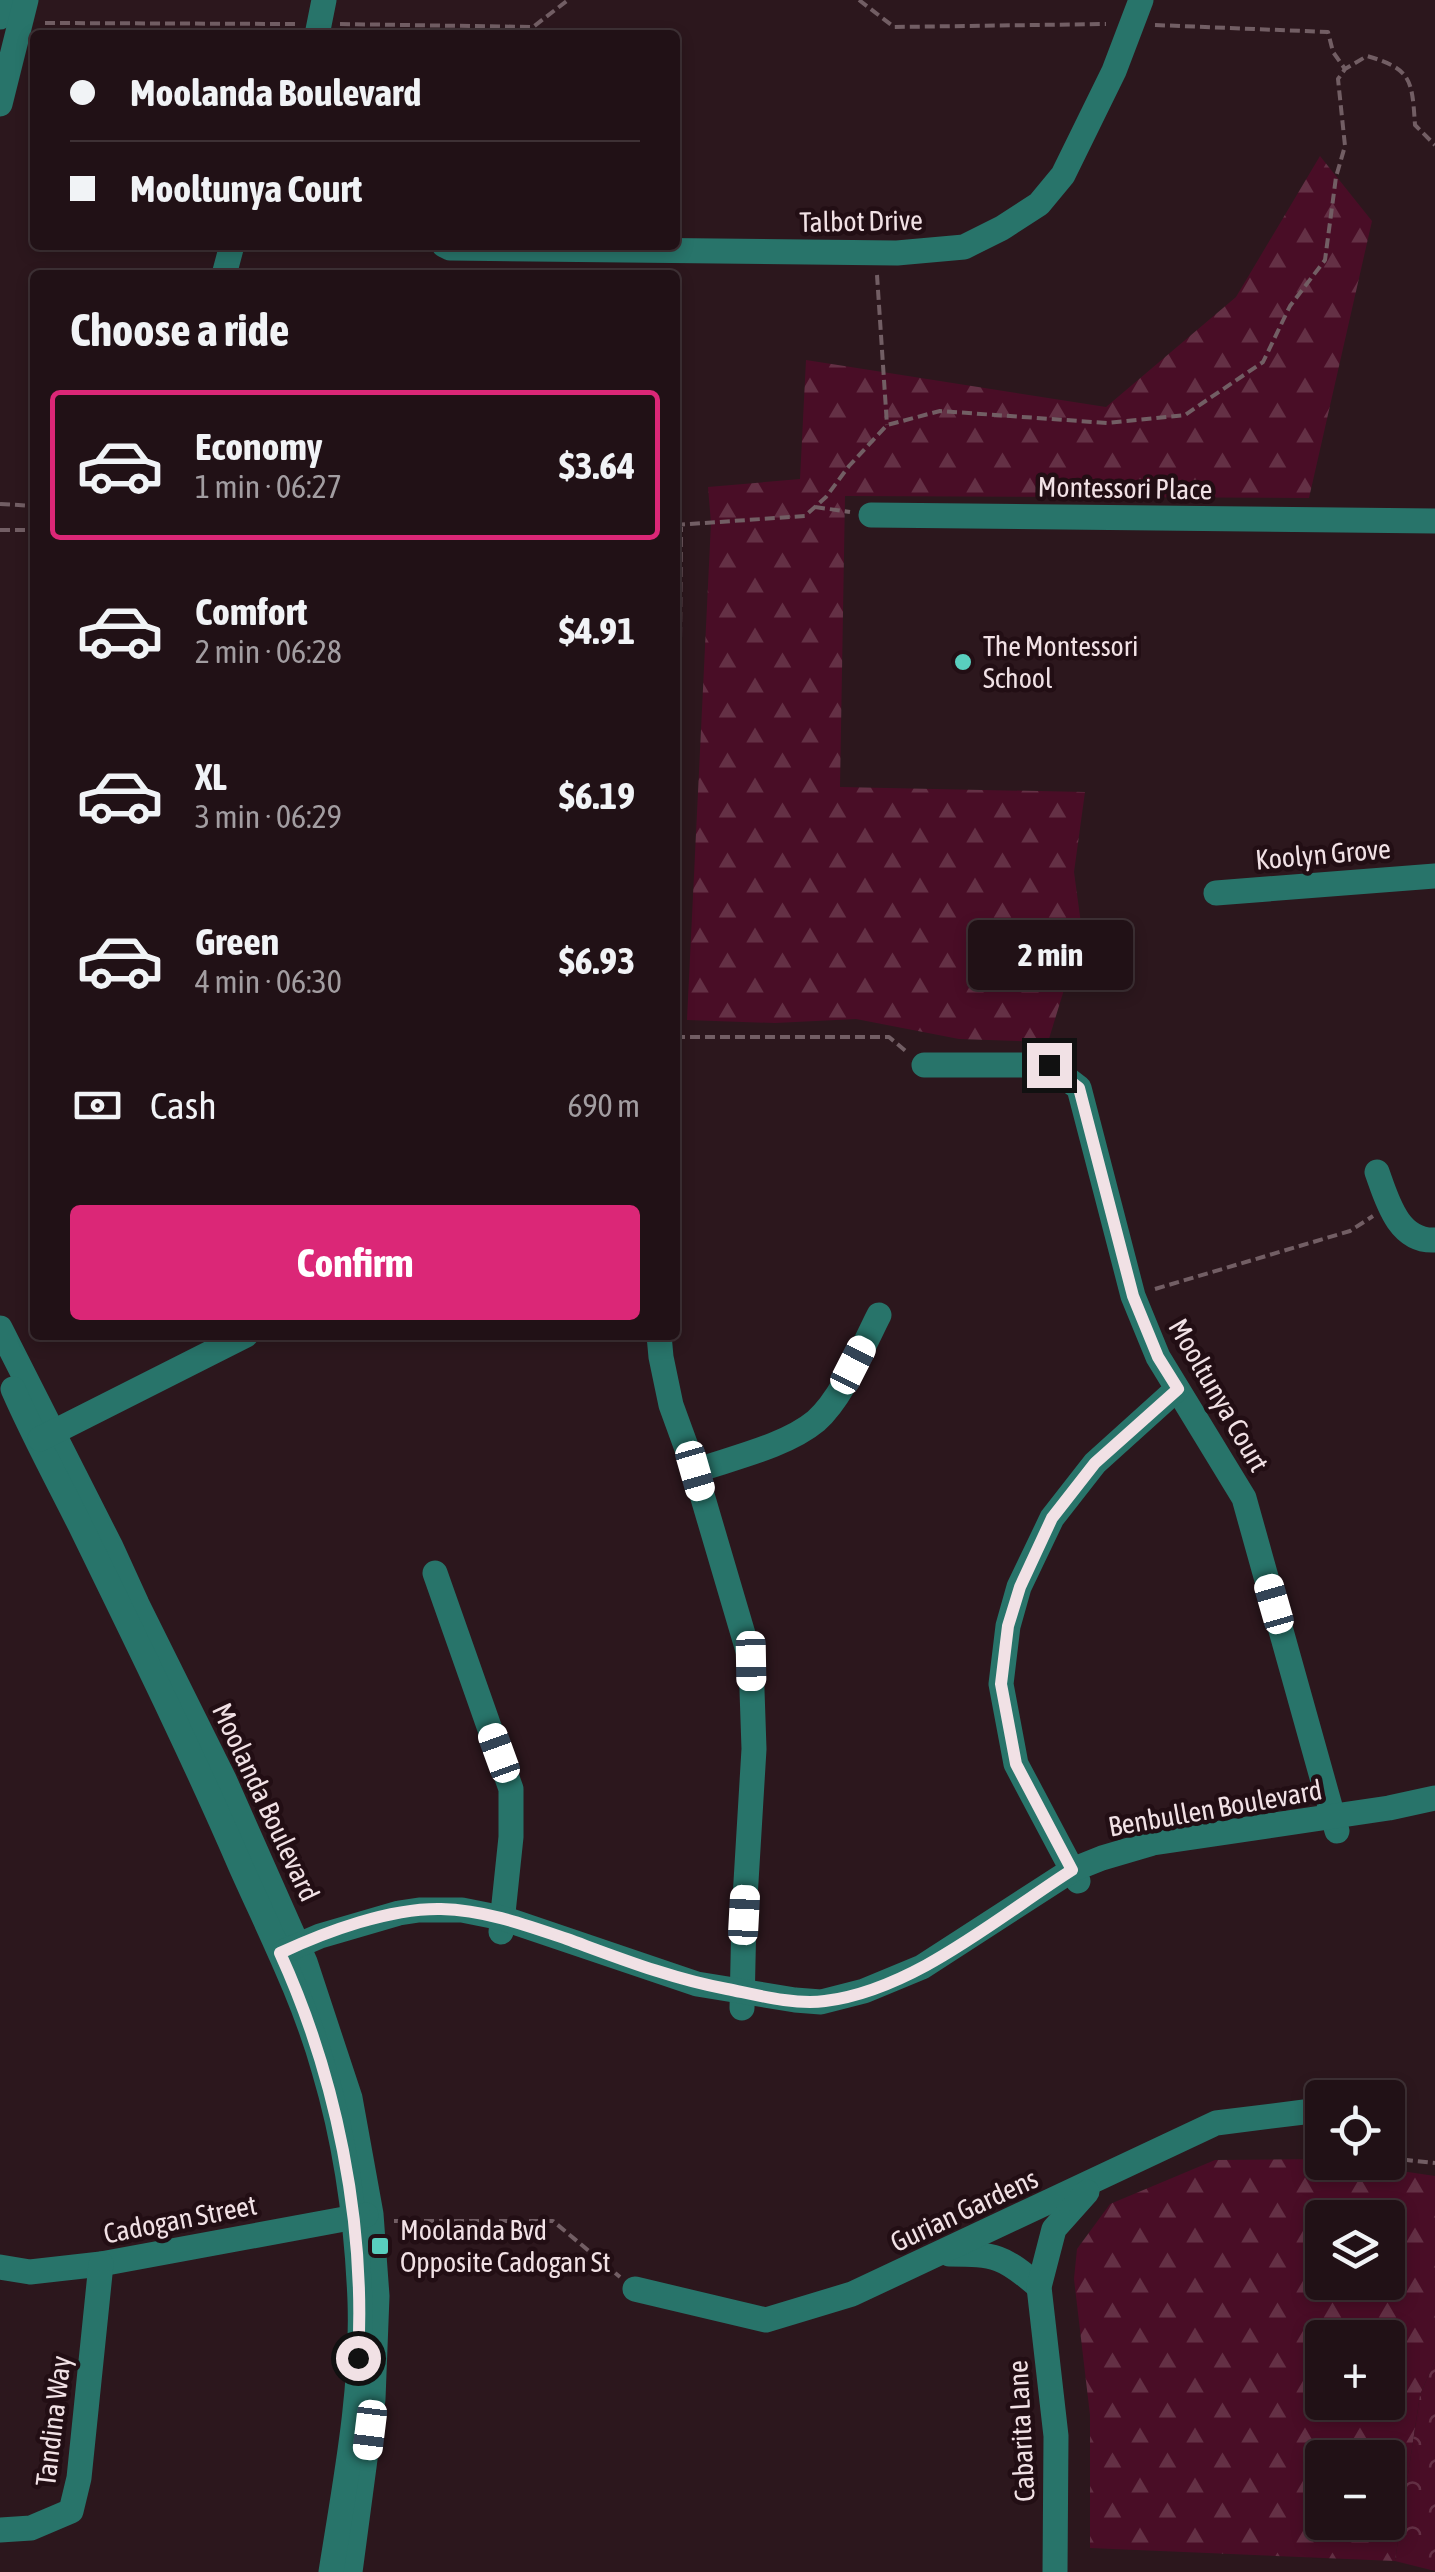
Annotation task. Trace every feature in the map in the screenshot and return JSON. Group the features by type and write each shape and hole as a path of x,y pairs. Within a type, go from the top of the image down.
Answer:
{"street":[{"path":"0,16 4,0"},
{"path":"0,104 26,0"},
{"path":"318,30 324,0"},
{"name":"Talbot Drive","path":"620,250 897,254 964,247 1040,204 1063,175 1114,71 1141,0"},
{"name":"Montessori Place","path":"871,515 1435,521"},
{"name":"Koolyn Grove","path":"1216,893 1435,876"},
{"name":"Mooltunya Court","path":"924,1066 1049,1065 1079,1088 1133,1296 1158,1357 1244,1498 1335,1824"},
{"path":"1377,1172 1401,1225 1410,1235 1435,1240"},
{"path":"695,1471 782,1440 817,1420 840,1390 879,1315"},
{"name":"Moolanda Boulevard","path":"0,1328 44,1437"},
{"path":"44,1437 236,1340"},
{"path":"659,1340 670,1405 695,1471 751,1661 754,1749 742,2000"},
{"name":"Moolanda Boulevard","path":"0,1362 199,1726 350,2098 377,2296 374,2399 350,2572"},
{"path":"1076,1876 1016,1764 1001,1684 1008,1626 1020,1587 1052,1518 1095,1463 1178,1389"},
{"path":"435,1573 512,1788 512,1837 501,1925"},
{"name":"Benbullen Boulevard","path":"293,1957 366,1922 419,1910 462,1910 624,1975 807,2015 840,2013 870,2005 933,1978 1076,1876 1163,1854 1335,1824 1435,1798"},
{"name":"Benbullen Boulevard","path":"1335,1824 1383,1824 1435,1811"},
{"name":"Gurian Gardens","path":"635,2289 766,2320 852,2294 1216,2124 1305,2112"},
{"name":"Cabarita Lane","path":"1055,2572 1056,2436 1039,2287 1054,2229 1098,2180"},
{"name":"Moolanda Boulevard","path":"331,2572 354,2422 369,2217"},
{"name":"Cadogan Street","path":"0,2266 30,2272 101,2264 369,2217"},
{"path":"938,2254 988,2254 1019,2269 1039,2287"},
{"name":"Tandina Way","path":"0,2530 31,2528 71,2511 79,2478 101,2264"}],"path":[{"path":"680,525 805,516 826,498 887,425 940,411 1108,423 1185,416 1263,362 1290,306 1325,260 1336,177 1345,146 1338,80 1346,70 1367,56 1398,66 1409,82 1415,124 1435,145"},
{"path":"875,253 887,425"},
{"path":"0,504 30,506"},
{"path":"815,507 871,515"},
{"path":"0,530 30,530"},
{"path":"680,1036 889,1037 924,1066"},
{"path":"1133,1296 1350,1230 1389,1205"},
{"path":"1405,2159 1435,2162"},
{"path":"369,2217 552,2221 635,2289"}],"green space":[{"path":"1320,156 1372,221 1309,498 845,496 840,787 1085,792 1074,872 1082,931 1048,1042 959,1039 856,1019 775,1023 687,1020 711,523 708,487 800,479 806,360 1106,407 1236,297"},
{"path":"1305,2159 1305,2180 1405,2180 1405,2172 1435,2176 1435,2360 1420,2395 1405,2495 1405,2440 1305,2440 1305,2540 1398,2540 1395,2561 1090,2548 1090,2415 1074,2279 1077,2249 1110,2204 1215,2160"},
{"path":"1435,2360 1435,2571 1395,2561 1398,2540 1405,2540 1405,2495 1420,2395"}],"place":[{"name":"The Montessori School","path":"963,662"},
{"name":"Moolanda Bvd Opposite Cadogan St","path":"380,2246"}],"route":[{"path":"358,2358 357,2252 337,2122 324,2068 280,1953 320,1936 399,1913 462,1910 502,1918 697,1984 821,2002 864,1991 922,1968 1072,1870 1016,1764 1001,1684 1008,1626 1020,1587 1052,1518 1095,1463 1178,1389 1158,1357 1133,1296 1079,1088 1049,1065"}]}
